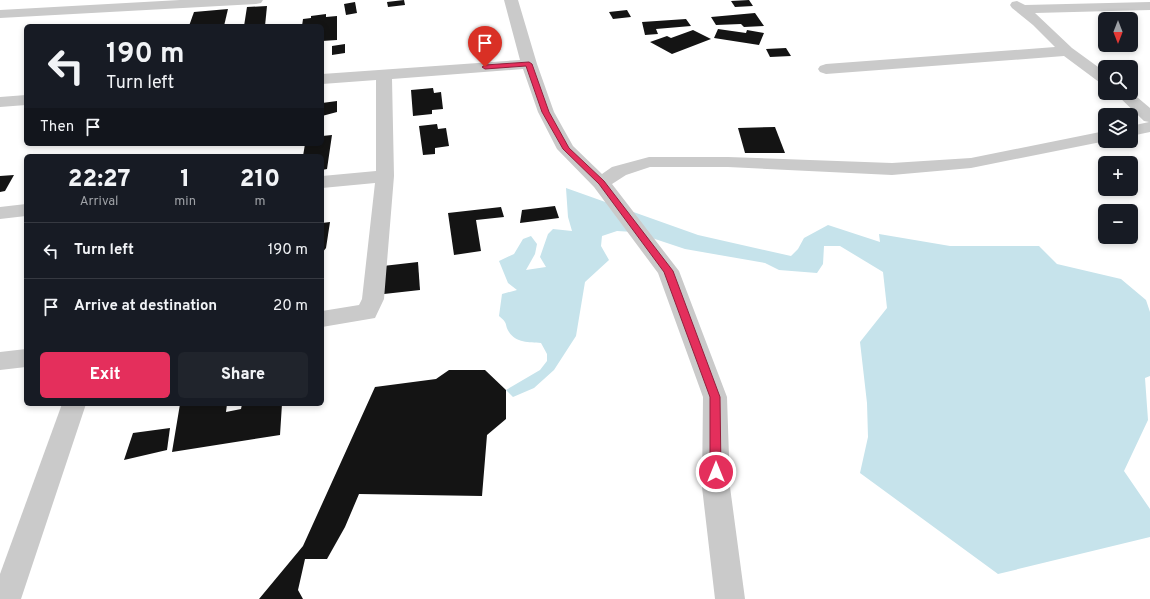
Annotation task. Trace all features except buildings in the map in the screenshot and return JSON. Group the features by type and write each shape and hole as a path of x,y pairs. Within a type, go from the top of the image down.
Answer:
{"street":[{"path":"0,14 97,4 256,0"},
{"path":"512,0 529,64 546,112 566,149 601,183 668,271 715,397 716,487 731,599"},
{"path":"1016,4 1150,6"},
{"path":"1016,4 1038,22 1067,50 1098,74"},
{"path":"826,69 1067,50"},
{"path":"324,79 529,64"},
{"path":"324,319 367,312 373,299 385,176 384,74"},
{"path":"1138,94 1150,95"},
{"path":"0,102 24,100"},
{"path":"1132,100 1150,117"},
{"path":"1138,130 1150,127"},
{"path":"601,183 619,171 649,162 728,162 892,169 971,163 1098,137"},
{"path":"324,182 385,176"},
{"path":"0,213 24,210"},
{"path":"0,361 24,358"},
{"path":"4,599 73,406"}],"water":[{"path":"566,188 698,235 791,256 798,249 804,238 828,225 880,242 879,234 950,246 1039,246 1057,264 1121,279 1146,300 1150,312 1150,376 1145,378 1148,420 1124,471 1150,509 1150,537 998,574 860,473 868,437 867,403 860,342 887,308 883,272 840,246 824,246 823,264 817,273 779,270 765,263 685,249 634,232 617,231 602,236 601,246 609,260 585,282 576,336 554,370 534,388 513,397 506,390 540,370 547,361 547,354 541,343 527,342 512,336 505,322 499,316 502,294 517,290 508,283 499,261 514,254 523,239 531,236 537,244 535,254 526,270 546,267 540,257 548,234 553,229 572,231 568,217"}],"route":[{"path":"485,67 529,64 546,112 566,149 601,183 668,271 715,397 716,472"}]}
